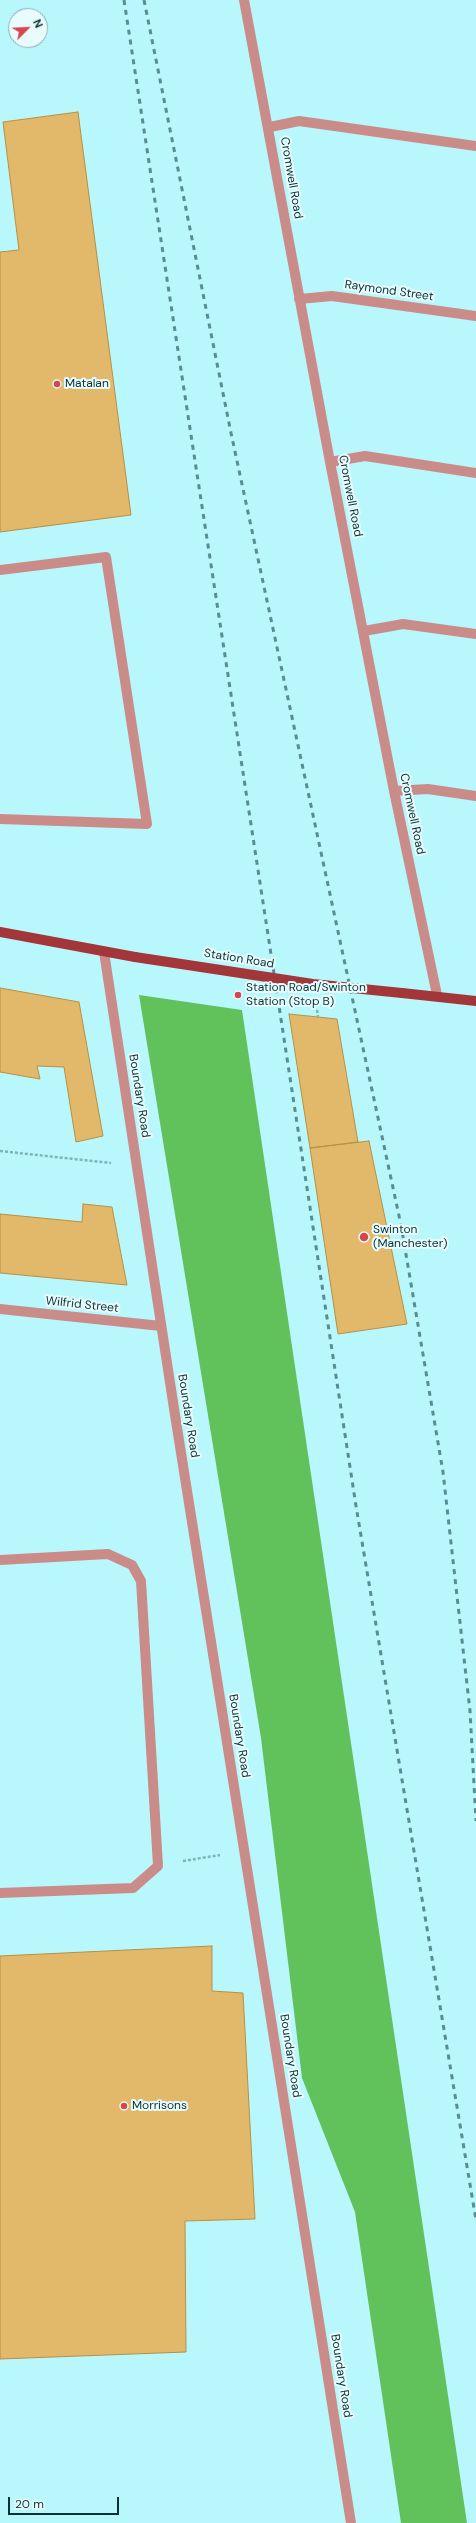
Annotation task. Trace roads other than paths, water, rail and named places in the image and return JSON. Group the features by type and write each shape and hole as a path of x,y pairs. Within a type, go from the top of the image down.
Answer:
{"main road":[{"name":"Station Road","path":"0,932 104,952 313,984 437,995 476,1001"}],"street":[{"name":"Cromwell Road","path":"244,0 270,127 299,299 330,462 394,791 437,995"},
{"path":"270,127 299,120 476,146"},
{"name":"Raymond Street","path":"299,299 332,296 476,316"},
{"path":"330,462 365,456 476,473"},
{"path":"0,570 106,558 147,824 0,819"},
{"path":"364,631 403,624 476,634"},
{"path":"394,791 428,789 476,796"},
{"name":"Boundary Road","path":"104,952 161,1326 351,2523"},
{"name":"Wilfrid Street","path":"0,1309 161,1326"},
{"path":"0,1560 108,1554 132,1565 141,1581 158,1866 133,1888 0,1893"}],"railway":[{"path":"124,0 356,1506 476,2220"},
{"path":"144,0 231,433 401,1225 443,1472 470,1711 476,1821"}],"place":[{"name":"Matalan","path":"57,384"},
{"name":"Station Road/Swinton Station (Stop B)","path":"238,995"},
{"name":"Swinton (Manchester)","path":"364,1237"},
{"name":"Morrisons","path":"124,2106"}]}
